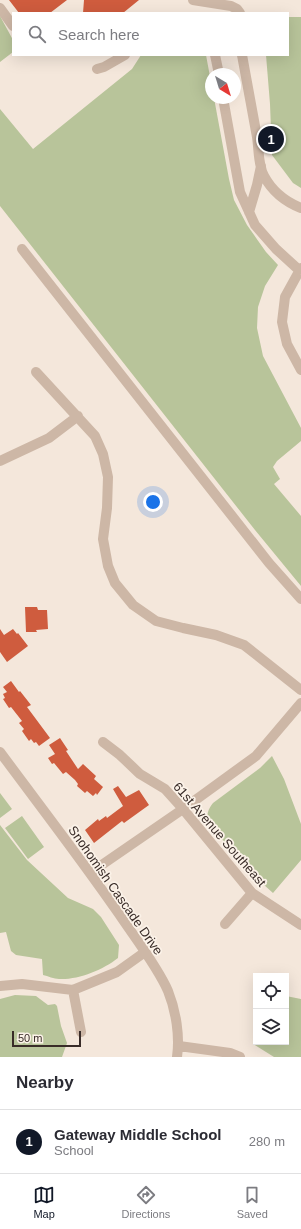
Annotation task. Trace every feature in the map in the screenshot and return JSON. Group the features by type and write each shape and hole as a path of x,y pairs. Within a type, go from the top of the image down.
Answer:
{"street":[{"path":"193,0 217,9 231,6 237,8 239,12"},
{"path":"0,8 12,25"},
{"path":"97,69 104,67 123,56"},
{"path":"215,56 218,68"},
{"path":"242,56 261,166 264,175 275,191 286,200 301,208"},
{"path":"224,104 240,192 249,212 255,225 276,249 300,269 285,297 282,322 287,344 301,370"},
{"path":"249,212 261,166"},
{"path":"22,249 269,563 301,599"},
{"path":"36,372 95,436 103,454 108,477 107,508 103,539 108,566 115,583 133,605 156,621 216,635 244,645 301,690"},
{"path":"0,461 49,438 78,416"},
{"path":"90,873 183,809 256,756 301,704"},
{"name":"61st Avenue Southeast","path":"103,742 120,755 140,774 165,789 252,893 301,925"},
{"name":"Snohomish Cascade Drive","path":"0,752 90,873 145,952 168,992 175,1014 179,1046 177,1057"},
{"path":"225,924 252,893"},
{"path":"0,986 22,984 73,990 117,972 145,952"},
{"path":"73,990 81,1032"},
{"path":"179,1046 230,1053 240,1057"}],"green space":[{"path":"0,16 12,38 12,53 0,62"},
{"path":"289,17 301,17 301,188 293,183 272,155 266,56 289,56"},
{"path":"140,56 206,56 208,68 205,68 205,104 215,104 234,200 247,225 266,252 278,265 265,286 258,307 257,328 263,356 301,428 301,441 277,461 273,467 280,479 274,484 301,516 301,586 255,530 0,206 0,109 33,149 132,69"},
{"path":"272,756 284,779 301,824 301,860 273,893 254,876 207,822 208,812 213,803 260,768"},
{"path":"0,793 12,809 0,818"},
{"path":"22,816 44,847 28,859 5,828"},
{"path":"0,825 27,860 68,898 93,909 101,917 119,945 118,958 98,970 82,976 66,979 55,979 43,975 42,959 16,955 11,951 6,932 0,933"},
{"path":"15,995 36,996 48,1005 55,1004 57,1006 61,1026 67,1043 62,1057 0,1057 0,999"},
{"path":"289,997 301,999 301,1057 274,1057 255,1045 289,1045"}],"building":[{"path":"9,0 67,0 51,12 18,12"},
{"path":"84,0 139,0 124,12 83,12"},
{"path":"25,607 37,607 38,610 47,610 48,629 36,630 37,632 26,632"},
{"path":"0,629 4,635 13,629 28,646 7,662 0,652"},
{"path":"11,681 31,705 27,707 50,738 39,746 31,739 29,741 22,731 24,729 19,723 22,721 11,707 9,708 3,699 5,698 3,694 7,692 3,687"},
{"path":"60,738 68,750 66,751 78,769 83,764 96,776 94,779 103,787 97,795 96,793 93,796 87,791 85,793 77,786 78,784 75,780 66,772 63,774 48,758 55,754 49,745"},
{"path":"118,786 126,797 139,790 149,805 124,823 122,821 94,843 85,830 98,819 99,821 106,816 107,818 123,806 113,789"}],"place":[{"name":"Gateway Middle School","path":"271,139"}]}
